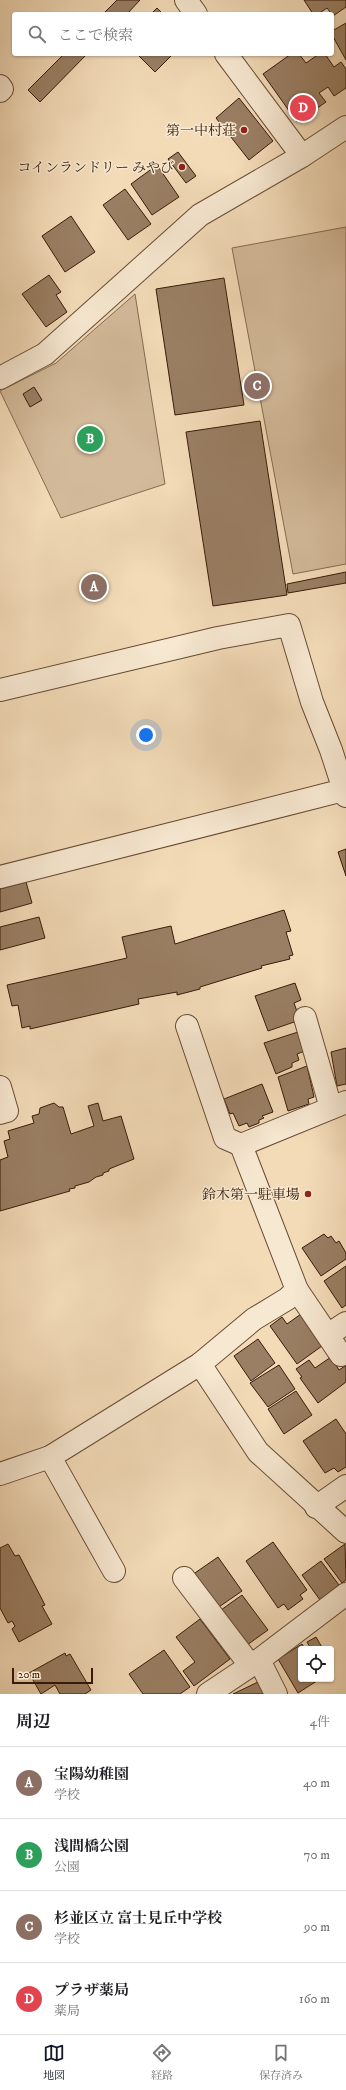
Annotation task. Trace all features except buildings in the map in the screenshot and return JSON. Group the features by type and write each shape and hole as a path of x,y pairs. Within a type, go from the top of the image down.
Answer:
{"street":[{"path":"227,56 302,156"},
{"path":"0,86 2,89 0,91"},
{"path":"0,378 45,354 200,215 302,156 346,127"},
{"path":"0,690 218,638 289,625 312,702 345,793 0,878"},
{"path":"241,1145 338,1105 306,1018"},
{"path":"187,1026 225,1138 241,1145 297,1290 341,1355"},
{"path":"0,1087 7,1111 0,1113"},
{"path":"0,1474 50,1457 200,1364 254,1319 287,1299 297,1290"},
{"path":"328,1335 346,1323"},
{"path":"200,1364 258,1452 316,1507 346,1532"},
{"path":"50,1457 114,1571"},
{"path":"316,1507 346,1486"},
{"path":"184,1578 255,1663 276,1694"},
{"path":"208,1694 255,1663 346,1594"}],"shaded area":[{"path":"346,227 346,564 293,574 232,248"},
{"path":"135,294 165,484 61,518 0,391 56,363"}],"place":[{"name":"プラザ薬局","path":"303,108"},
{"name":"第一中村荘","path":"244,130"},
{"name":"コインランドリー みやび","path":"182,167"},
{"name":"杉並区立 富士見丘中学校","path":"257,386"},
{"name":"浅間橋公園","path":"90,439"},
{"name":"宝陽幼稚園","path":"94,587"},
{"name":"鈴木第一駐車場","path":"308,1194"}]}
